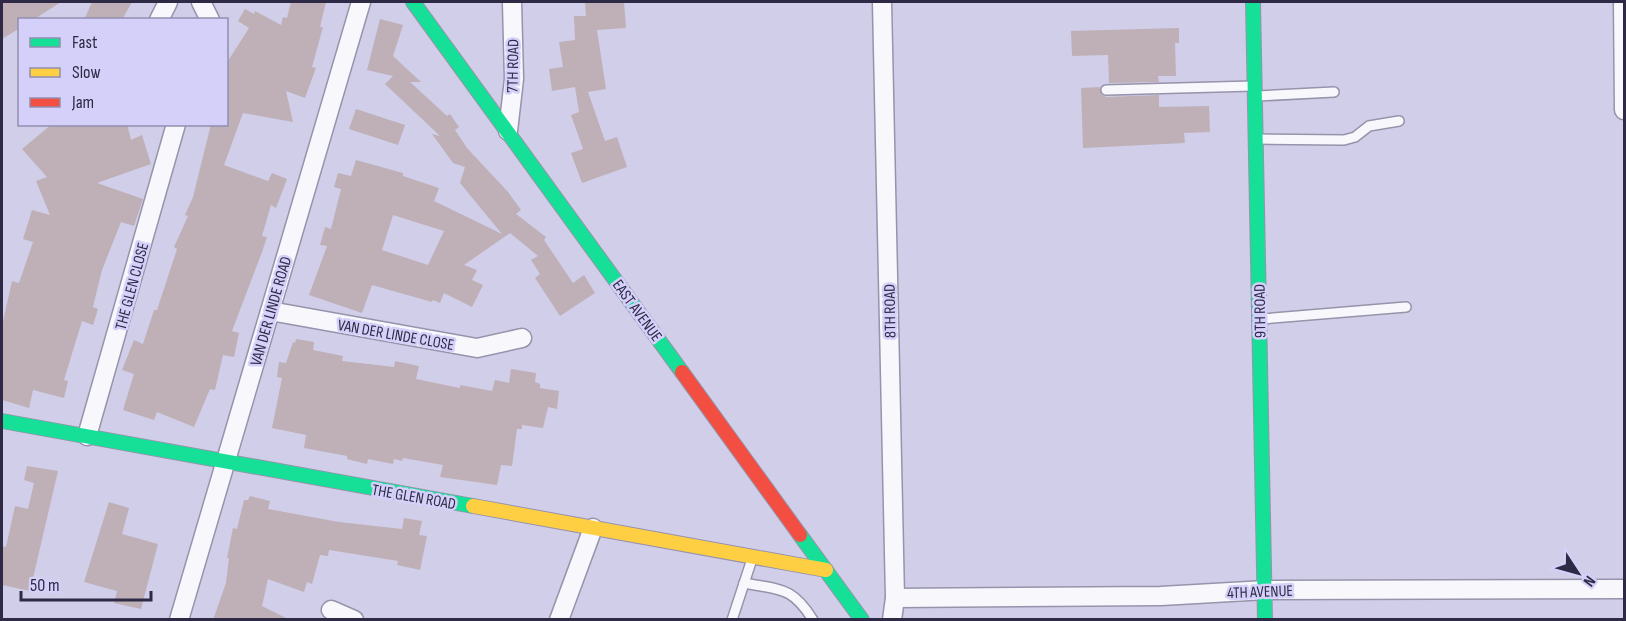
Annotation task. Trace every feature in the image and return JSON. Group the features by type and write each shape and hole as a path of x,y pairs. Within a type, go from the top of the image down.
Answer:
{"street":[{"path":"160,18 168,2"},
{"path":"201,2 209,18"},
{"name":"VAN DER LINDE ROAD","path":"179,620 361,2"},
{"name":"EAST AVENUE","path":"412,2 862,620"},
{"name":"7TH ROAD","path":"508,131 514,79 512,2"},
{"name":"8TH ROAD","path":"882,2 895,598 892,620"},
{"name":"9TH ROAD","path":"1253,2 1265,620"},
{"path":"1623,9 1624,110"},
{"name":"THE GLEN CLOSE","path":"87,436 169,128"},
{"name":"VAN DER LINDE CLOSE","path":"270,311 477,348 522,338"},
{"name":"THE GLEN ROAD","path":"2,421 826,570"},
{"path":"559,620 593,528"},
{"name":"4TH AVENUE","path":"895,598 1161,596 1266,590 1624,589"},
{"path":"331,610 354,620"}],"lane":[{"path":"1106,90 1334,92"},
{"path":"1256,139 1344,140 1355,137 1369,126 1399,121"},
{"path":"1260,319 1406,308"},
{"path":"732,620 752,557"},
{"path":"744,582 789,592 803,603 813,620"}],"building":[{"path":"2,2 61,2 36,18 18,18 18,29 2,39"},
{"path":"92,2 132,2 123,18 85,18"},
{"path":"291,2 326,2 320,27 323,27 312,67 316,68 305,98 286,91 293,122 243,113 224,165 268,181 272,173 287,179 276,208 271,205 262,236 267,237 232,331 239,333 234,357 223,355 215,390 210,389 194,427 157,412 154,420 123,410 134,374 122,370 134,340 143,344 154,310 157,310 177,249 174,247 188,216 185,215 193,197 211,126 228,126 228,61 249,28 238,21 245,9 254,14 255,11 281,25 283,17 287,18"},
{"path":"585,2 624,2 626,28 597,30 606,89 588,92 605,141 617,137 627,167 582,183 571,153 583,149 571,115 579,112 575,87 552,91 549,69 563,67 559,42 575,40 574,16 586,16"},
{"path":"380,19 403,25 393,56 421,82 410,82 447,116 450,114 459,127 455,130 467,148 508,192 521,210 516,214 546,237 544,240 573,283 584,275 595,293 560,316 535,278 540,274 531,260 538,256 510,233 464,265 477,270 472,280 483,285 472,307 444,293 440,303 372,285 362,313 309,295 327,246 320,245 325,227 331,229 341,189 334,187 338,173 351,176 356,160 403,173 403,176 439,188 434,201 502,234 460,183 465,167 453,163 432,134 440,136 385,84 393,76 367,70","holes":["393,215 444,231 428,265 382,250"]},
{"path":"1179,28 1179,43 1175,43 1176,76 1158,76 1159,82 1109,83 1108,55 1072,56 1071,31"},
{"path":"1100,87 1101,94 1106,97 1159,95 1159,107 1209,106 1210,132 1184,133 1185,143 1083,148 1081,88"},
{"path":"356,109 405,125 398,145 349,129"},
{"path":"50,126 128,126 131,140 142,135 151,164 97,183 143,199 134,226 121,222 102,270 93,307 98,309 93,325 82,321 64,380 68,381 64,398 33,390 29,408 2,400 2,326 12,281 19,283 33,242 23,239 32,210 50,215 36,181 47,177 22,149"},
{"path":"296,339 314,342 313,350 343,356 342,361 394,367 395,361 419,366 416,379 460,388 460,385 492,391 495,380 509,383 511,369 536,373 535,382 540,384 540,388 559,391 557,409 548,407 543,428 522,425 522,429 517,429 512,466 501,465 497,485 440,477 443,465 403,458 402,461 394,459 393,464 368,459 367,464 347,459 347,456 304,448 306,435 272,428 282,378 277,377 279,362 286,363"},
{"path":"27,466 58,471 30,591 2,585 2,546 6,547 15,506 28,509 34,483 24,480"},
{"path":"250,496 270,501 268,509 339,522 402,529 404,518 422,521 419,535 427,536 420,570 397,565 398,561 329,550 328,556 320,555 312,584 307,582 304,592 268,579 262,606 290,620 213,620 226,583 229,558 227,558 233,528 237,529 244,500 248,500"},
{"path":"109,502 129,508 122,534 158,544 141,609 114,603 117,591 84,582"}],"traffic: fast":[{"path":"413,2 682,372"},
{"path":"1253,2 1265,620"},
{"path":"2,421 473,506"},
{"path":"800,535 862,620"}],"traffic: slow":[{"path":"473,506 826,570"}],"traffic: jam":[{"path":"682,372 800,535"}]}
